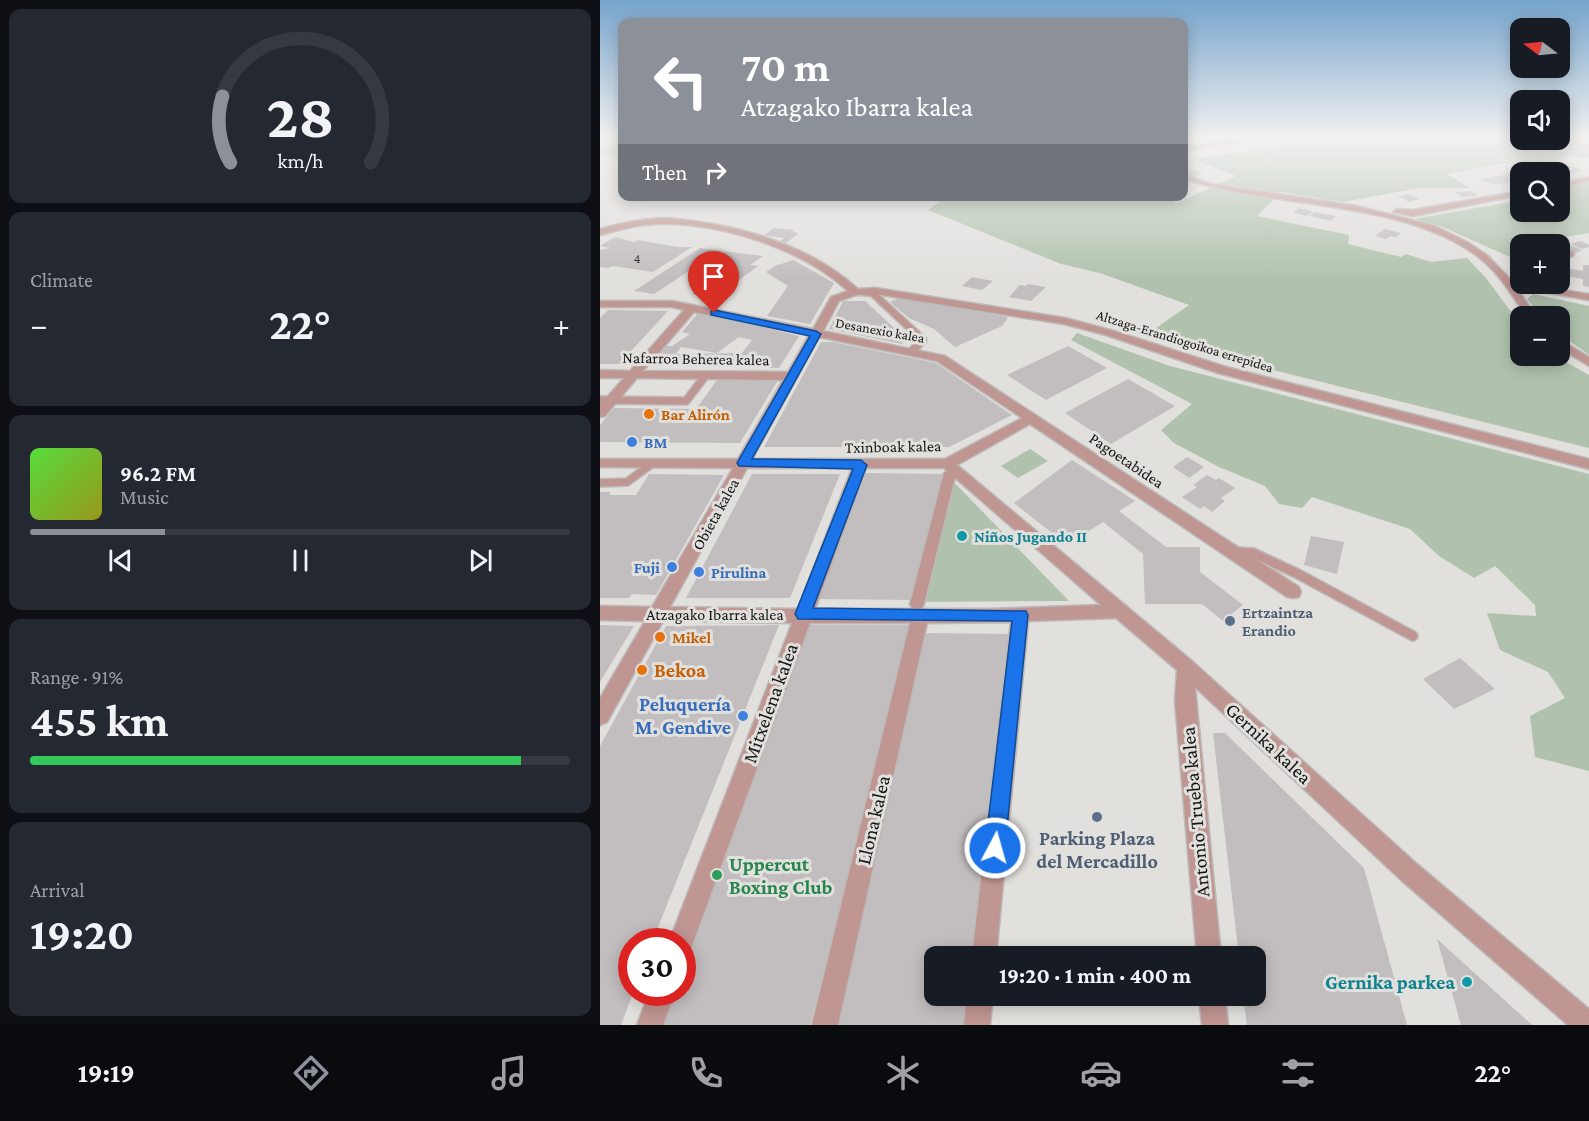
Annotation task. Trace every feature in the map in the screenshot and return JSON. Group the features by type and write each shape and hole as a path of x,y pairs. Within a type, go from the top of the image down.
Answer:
{"street":[{"path":"1204,184 1357,209 1432,228 1466,244 1485,258 1508,282 1524,306"},
{"path":"1357,209 1370,206 1404,213 1510,195"},
{"path":"600,232 637,223 668,221 727,229 789,249 846,281 855,292 873,294 923,340 913,350"},
{"name":"Altzaga-Erandiogoikoa errepidea","path":"855,292 875,291 1065,321 1110,333 1222,370 1589,464"},
{"name":"Obieta kalea","path":"600,716 660,614 835,299 855,292"},
{"path":"1570,292 1589,297"},
{"path":"1563,294 1589,304"},
{"name":"Desanexio kalea","path":"600,304 672,304 816,334 913,350 941,358"},
{"path":"600,412 605,400 633,374 691,308"},
{"path":"1570,350 1589,362"},
{"name":"Pagoetabidea","path":"941,358 1293,592"},
{"name":"Nafarroa Beherea kalea","path":"600,374 792,376"},
{"name":"Txinboak kalea","path":"600,463 861,465 948,469 1031,418"},
{"name":"Mitxelena kalea","path":"686,928 861,465"},
{"path":"919,610 948,469"},
{"name":"Gernika kalea","path":"948,469 1186,667 1409,872 1588,1025"},
{"name":"Atzagako Ibarra kalea","path":"600,613 803,614 919,610 1020,615 1119,611"},
{"name":"Llona kalea","path":"825,1025 919,610"},
{"path":"985,946 1020,615"},
{"name":"Antonio Trueba kalea","path":"1186,667 1185,701 1208,946"},
{"path":"650,1025 657,1006"},
{"path":"977,1025 979,1006"},
{"path":"1213,1006 1215,1025"}],"lane":[{"path":"605,400 686,401 706,375"},
{"path":"600,483 627,482 653,463"},
{"path":"1230,551 1253,553 1298,574 1413,636"}],"green space":[{"path":"1219,184 1463,184 1470,188 1420,188 1342,202 1281,192 1257,216 1349,235 1348,244 1401,257 1406,254 1431,262 1467,258 1486,278 1510,310 1510,366 1570,364 1589,375 1589,448 1187,347 1149,333 1189,305 1100,273 1061,264 928,210 941,201 1172,201 1177,203 1188,201 1188,198"},
{"path":"1589,184 1589,233 1570,236 1570,234 1510,234 1510,257 1443,227 1415,219 1510,202 1510,222 1570,222 1570,186"},
{"path":"1533,294 1589,306 1589,355 1570,341 1570,306 1533,306 1527,299"},
{"path":"1077,333 1170,366 1589,474 1589,771 1535,757 1530,716 1565,698 1548,672 1500,650 1487,613 1536,616 1535,605 1495,566 1474,578 1439,556 1410,529 1312,497 1302,508 1279,504 1265,486 1219,467 1174,443 1161,430 1192,404 1071,340"},
{"path":"1030,449 1048,461 1018,478 1001,466"},
{"path":"950,478 1069,601 920,602"}],"building":[{"path":"1471,191 1478,196 1462,197 1455,192"},
{"path":"1409,194 1420,199 1409,202 1398,196"},
{"path":"1300,208 1313,212 1306,216 1293,212"},
{"path":"1315,212 1336,216 1331,221 1310,216"},
{"path":"774,228 795,230 792,232 799,233 786,243 779,242 784,238 764,235"},
{"path":"1385,229 1401,233 1396,237 1391,236 1386,239 1375,236"},
{"path":"615,237 634,242 638,240 677,247 692,247 653,272 613,266 600,267 600,250 610,248 600,246"},
{"path":"1580,241 1589,247 1582,249 1571,244"},
{"path":"1570,245 1582,250 1573,254 1570,253"},
{"path":"700,248 763,256 750,265 758,266 715,298 692,294 725,271 695,267 654,294 634,291"},
{"path":"793,260 834,283 810,324 767,316 788,286 766,272 775,266"},
{"path":"1583,265 1589,265 1589,287 1583,286 1583,279 1570,277 1570,269 1583,271"},
{"path":"972,277 993,281 982,290 962,286"},
{"path":"1020,285 1046,287 1031,301 1009,297"},
{"path":"899,298 1008,317 1002,326 955,347 934,329 909,318 890,302"},
{"path":"843,301 865,301 906,339 902,344 829,329"},
{"path":"608,310 668,311 619,364 600,364 600,318"},
{"path":"698,313 799,336 779,368 644,365 660,346 672,346 690,334 682,332","holes":["739,337 752,340 742,353 676,354 681,347 717,353"]},
{"path":"821,342 833,342 936,363 1012,415 949,447 764,447"},
{"path":"1068,346 1107,368 1046,400 1007,375"},
{"path":"1128,379 1175,406 1111,444 1065,413"},
{"path":"717,380 778,380 740,443 600,442 600,425 614,408 696,409"},
{"path":"1187,457 1204,467 1189,478 1173,467"},
{"path":"1072,460 1135,501 1119,511 1166,547 1200,547 1200,572 1243,605 1223,621 1202,604 1145,604 1143,554 1103,522 1067,545 1014,503"},
{"path":"863,473 948,474 916,600 815,599"},
{"path":"649,474 724,475 656,595 632,594 629,598 600,598 600,492 611,492 609,495 636,495"},
{"path":"752,474 840,474 790,598 686,598"},
{"path":"1207,475 1216,480 1219,478 1235,488 1221,498 1225,501 1212,512 1204,506 1200,509 1182,497 1197,487 1193,485"},
{"path":"1311,536 1344,542 1337,574 1304,565"},
{"path":"600,625 634,626 600,682"},
{"path":"779,625 658,928 618,928 618,1006 628,1006 621,1025 600,1025 600,746 666,626"},
{"path":"806,625 913,625 810,1025 664,1025 671,1006 696,1006 696,933"},
{"path":"921,633 1011,634 974,946 924,946 924,1006 967,1006 965,1025 837,1025"},
{"path":"1460,658 1495,689 1454,709 1423,679"},
{"path":"1213,733 1225,733 1364,868 1407,1025 1247,1025 1244,1006 1266,1006 1266,946 1238,946"},
{"name":"Gernika parkea","path":"1437,939 1532,1025 1461,1025"}],"place":[{"name":"Bar Alirón","path":"649,414"},
{"name":"BM","path":"632,442"},
{"name":"Niños Jugando II","path":"962,536"},
{"name":"Fuji","path":"672,567"},
{"name":"Pirulina","path":"699,572"},
{"name":"Ertzaintza Erandio","path":"1230,621"},
{"name":"Mikel","path":"660,637"},
{"name":"Bekoa","path":"642,670"},
{"name":"Peluquería M. Gendive","path":"743,716"},
{"name":"Parking Plaza del Mercadillo","path":"1097,817"},
{"name":"Uppercut Boxing Club","path":"717,875"},
{"name":"Gernika parkea","path":"1467,982"}],"route":[{"path":"714,313 816,334 744,463 861,465 803,614 1020,615 995,848"}]}
